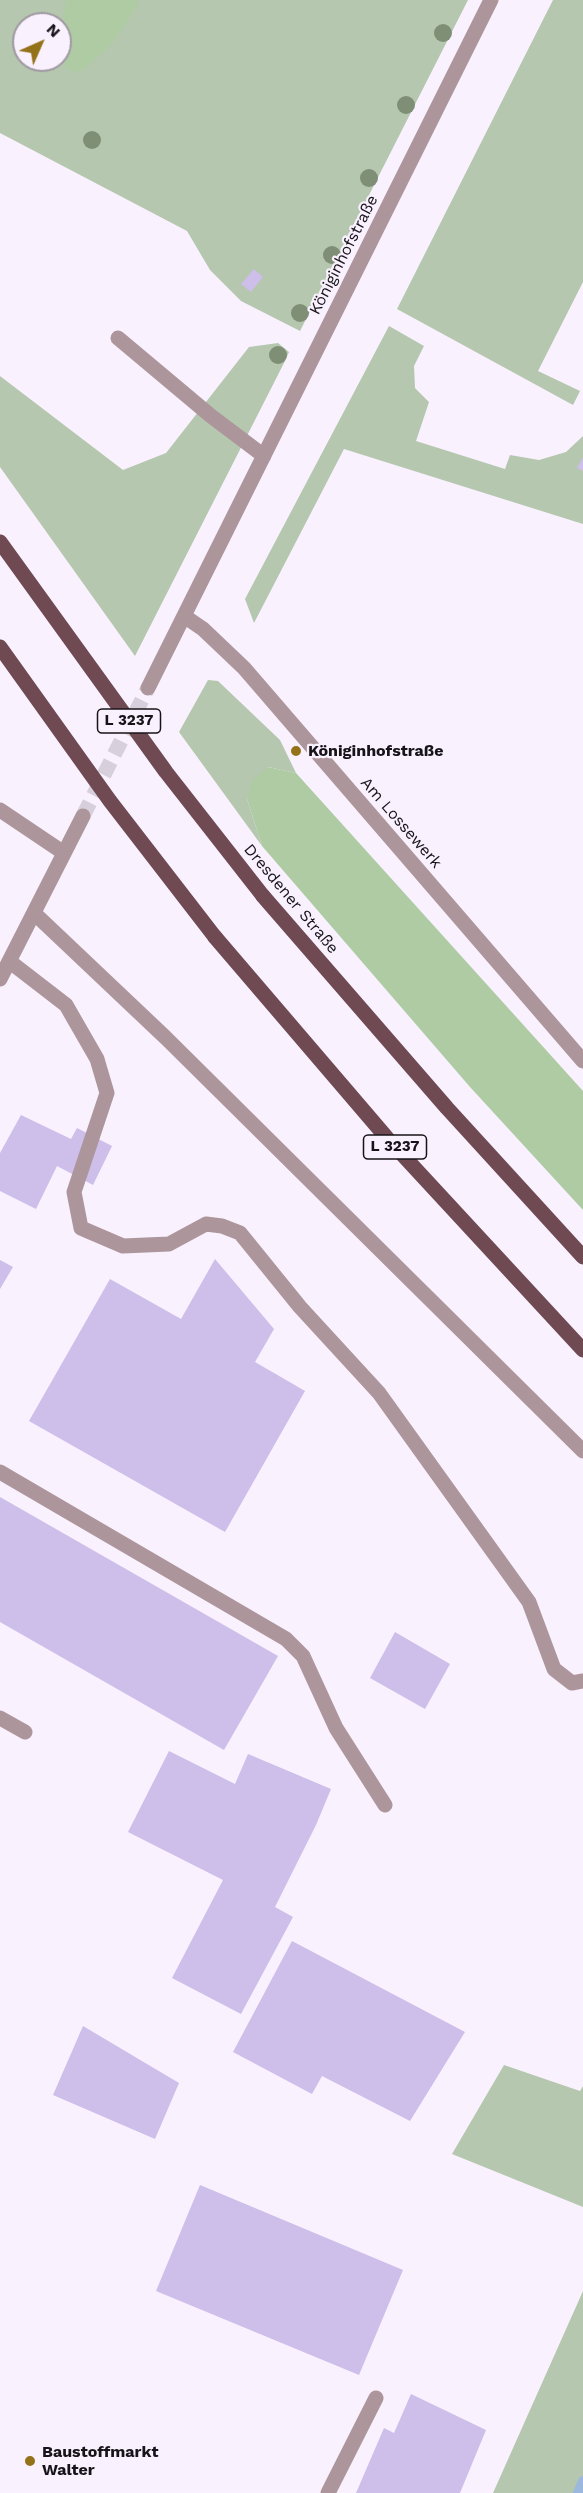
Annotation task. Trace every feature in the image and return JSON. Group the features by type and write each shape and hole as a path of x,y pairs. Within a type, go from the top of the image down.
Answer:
{"main road":[{"name":"Dresdener Straße","path":"0,542 166,772 263,896 447,1108 583,1257"},
{"name":"L 3237","path":"0,647 110,801 215,937 387,1138 583,1350"}],"street":[{"name":"Königinhofstraße","path":"148,688 491,0"},
{"path":"118,339 211,416 264,456"},
{"name":"Am Lossewerk","path":"184,616 203,629 244,668 583,1061"},
{"path":"0,810 64,853"},
{"path":"0,979 83,816"},
{"path":"34,913 166,1038 583,1451"},
{"path":"9,961 66,1005 97,1059 107,1093 74,1192 81,1228 123,1246 169,1244 206,1224 222,1226 240,1233 300,1307 379,1393 529,1602 554,1669 572,1683 583,1681"},
{"path":"0,1472 286,1639 303,1656 336,1728 385,1805"},
{"path":"0,1718 25,1732"},
{"path":"328,2493 376,2398"}],"green space":[{"path":"0,0 468,0 300,331 241,301 210,270 187,231 0,133"},
{"path":"66,0 136,0 138,5 112,44 81,72 72,71 72,12 64,12"},
{"path":"553,0 583,0 583,282 538,371 580,391 573,405 397,309"},
{"path":"389,326 424,346 414,366 415,388 429,402 416,441 505,469 510,455 539,460 566,452 583,436 583,524 344,449 254,623 245,599"},
{"path":"278,343 289,352 285,361 135,656 0,467 0,376 123,470 166,453 249,347"},
{"path":"208,680 218,681 280,740 296,773 268,767 247,799 262,846 179,732"},
{"path":"268,767 296,773 583,1091 583,1210 470,1087 262,846 247,799 252,781"},
{"path":"504,2065 580,2091 583,2086 583,2207 452,2154"},
{"path":"583,2291 583,2493 493,2493"}],"building":[{"path":"254,269 263,277 251,292 241,284"},
{"path":"583,457 583,471 577,468"},
{"path":"21,1115 71,1139 77,1128 112,1146 93,1185 57,1166 36,1209 0,1191 0,1153"},
{"path":"215,1259 274,1329 255,1362 305,1391 225,1532 29,1421 110,1279 181,1319"},
{"path":"0,1260 13,1267 0,1289"},
{"path":"0,1497 278,1656 224,1750 0,1622"},
{"path":"395,1632 450,1664 425,1709 370,1678"},
{"path":"169,1751 235,1784 248,1754 331,1789 316,1825 275,1907 293,1917 241,2014 172,1978 223,1880 128,1832"},
{"path":"292,1941 465,2032 410,2121 322,2076 312,2094 233,2052"},
{"path":"83,2026 179,2083 155,2139 53,2095"},
{"path":"200,2185 403,2270 359,2375 156,2291"},
{"path":"411,2394 486,2430 460,2493 356,2493 384,2428 394,2433"}],"waterway":[{"path":"578,2493 583,2481"}],"tunnel":[{"path":"83,816 148,688"}],"place":[{"name":"Königinhofstraße","path":"296,751"},
{"name":"Baustoffmarkt Walter","path":"30,2461"}]}
